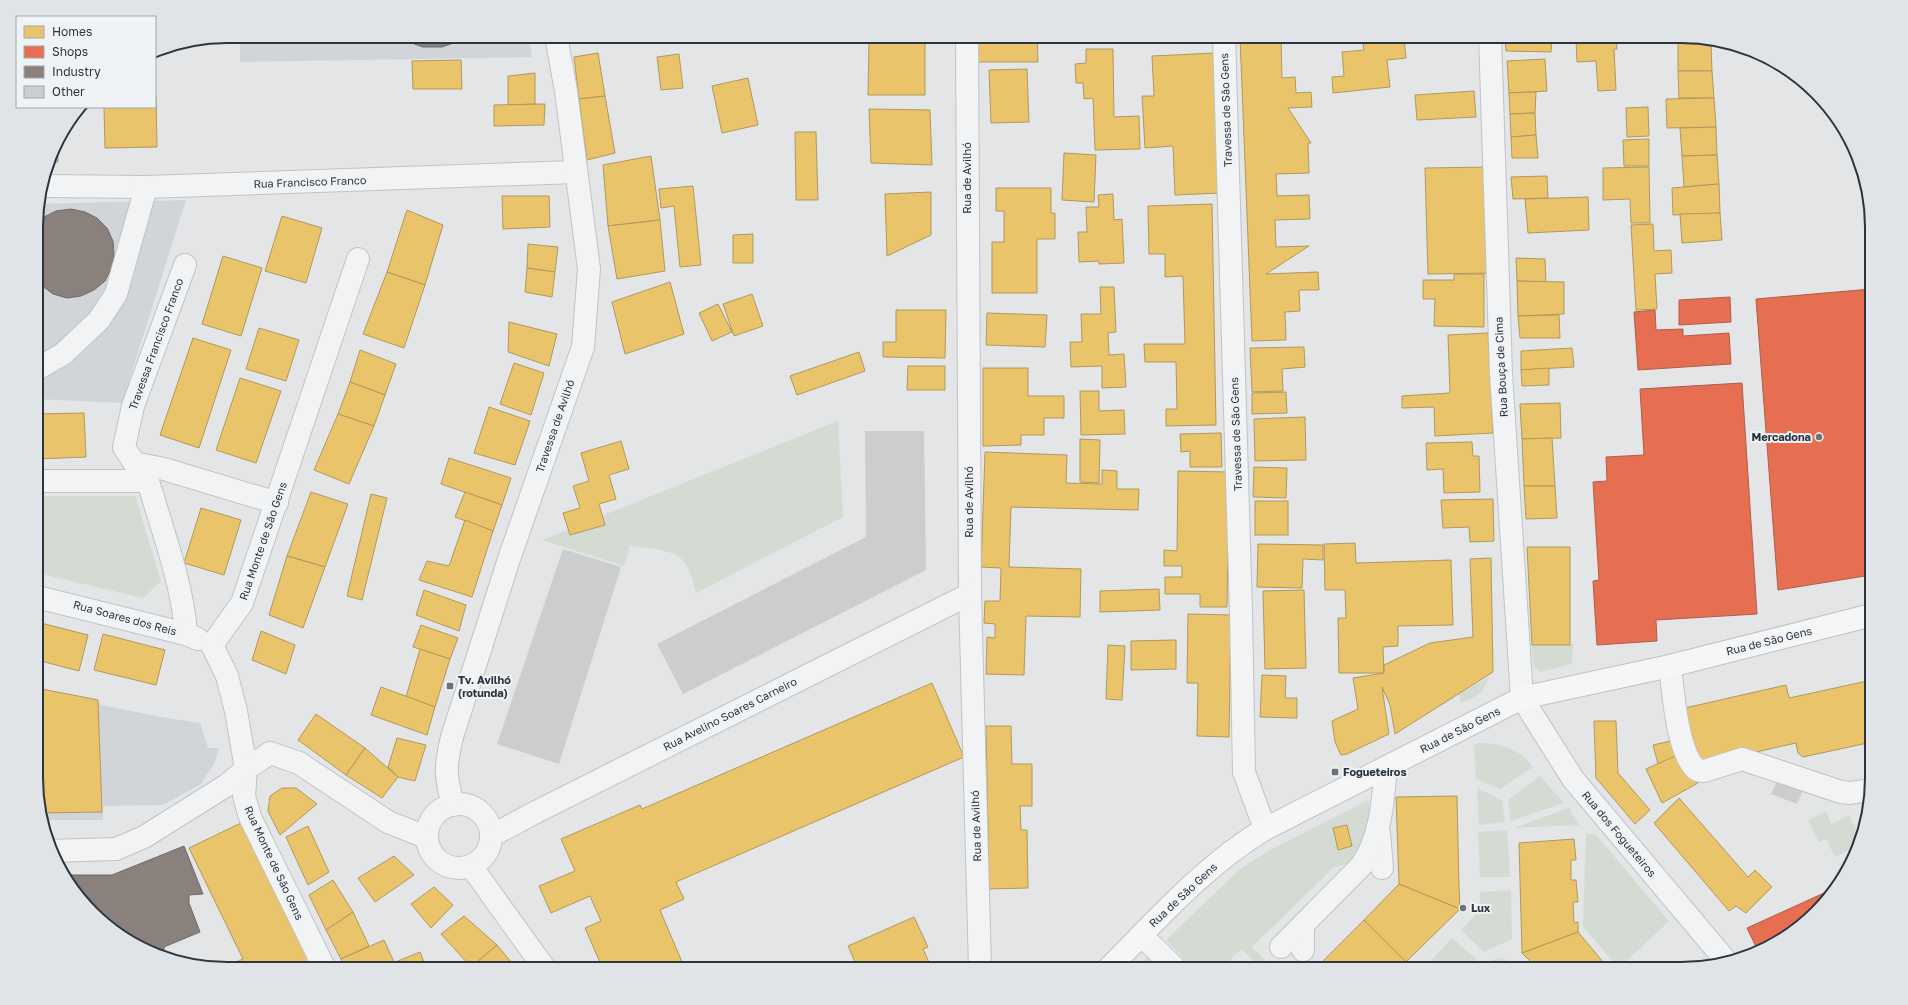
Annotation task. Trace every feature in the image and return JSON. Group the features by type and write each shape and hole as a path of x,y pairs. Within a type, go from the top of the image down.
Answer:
{"main road":[{"name":"Rua de São Gens","path":"1115,962 1141,935 1219,862 1233,850 1265,829 1522,698 1670,666 1865,617"}],"street":[{"name":"Travessa de Avilhó","path":"453,805 448,785 446,761 452,737 509,560 583,347 589,269 566,91 557,43"},
{"name":"Rua de Avilhó","path":"967,43 970,594 980,962"},
{"name":"Travessa de São Gens","path":"1224,43 1241,597 1244,772 1265,829"},
{"name":"Rua Bouça de Cima","path":"1490,43 1501,373 1522,698"},
{"name":"Rua Francisco Franco","path":"48,186 146,187 576,172"},
{"path":"43,366 63,354 99,320 116,294 146,187"},
{"name":"Rua Monte de São Gens","path":"322,962 250,816 244,796 246,768 236,711 228,676 212,645 242,603 277,503 358,259"},
{"name":"Travessa Francisco Franco","path":"185,265 133,406 124,447 134,463 156,475 277,503"},
{"path":"43,481 156,475 177,584 185,615 186,634"},
{"name":"Rua Avelino Soares Carneiro","path":"491,836 549,805 970,594"},
{"name":"Rua Soares dos Reis","path":"43,598 186,634 212,645"},
{"path":"1670,666 1679,731 1690,761 1697,770 1704,771 1742,759 1841,792 1850,793 1865,791"},
{"name":"Rua dos Fogueteiros","path":"1522,698 1573,779 1723,957"},
{"path":"58,851 116,849 144,838 228,785 246,768 270,753 299,763 388,822 426,837"},
{"path":"1281,947 1362,865 1371,849 1379,824 1386,767"},
{"path":"463,804 480,812 488,823 491,836 490,846 480,861 471,866 461,868 450,867 441,863 433,855 426,837 429,824 435,815 443,809 453,805 463,804"},
{"path":"1379,824 1382,868"},
{"path":"471,866 540,962"},
{"path":"1303,925 1303,950"},
{"path":"1141,935 1169,962"}],"shaded area":[{"path":"240,43 530,43 532,57 240,62"},
{"path":"186,200 122,403 43,399 43,215 45,204"},
{"path":"838,421 843,517 696,593 692,577 684,562 672,553 630,546 624,566 542,540"},
{"path":"43,496 135,496 161,581 143,598 43,574"},
{"path":"1573,644 1572,664 1540,672 1533,665 1532,645"},
{"path":"1489,677 1485,687 1479,694 1461,703 1459,694"},
{"path":"43,693 161,717 200,723 208,748 219,748 215,762 201,784 163,805 103,806 103,820 48,820 43,790"},
{"path":"1478,743 1494,744 1515,751 1522,755 1533,767 1500,789 1476,779 1474,745"},
{"path":"1540,776 1564,803 1511,821 1508,800"},
{"path":"1477,788 1502,800 1505,822 1479,825"},
{"path":"1368,800 1371,816 1355,861 1333,868 1252,947 1267,962 1255,962 1241,949 1228,962 1187,962 1166,940 1239,870 1268,851"},
{"path":"1569,808 1579,825 1514,828"},
{"path":"1826,811 1831,824 1849,815 1857,831 1851,849 1835,857 1826,839 1819,842 1808,820"},
{"path":"1507,830 1510,877 1480,877 1478,832"},
{"path":"1586,834 1595,834 1669,921 1625,962 1614,962 1583,927"},
{"path":"1511,890 1512,939 1484,952 1461,930 1480,910 1480,892"},
{"path":"1452,938 1476,959 1473,962 1430,962"},
{"path":"1148,957 1153,962 1143,962"},
{"path":"1500,958 1508,962 1490,962"}],"building: Homes":[{"path":"869,43 925,43 925,95 868,95"},
{"path":"976,43 1037,43 1038,62 976,62"},
{"path":"1240,43 1281,43 1282,78 1295,77 1296,93 1311,92 1312,107 1288,108 1311,143 1308,143 1309,173 1276,174 1277,196 1309,195 1310,219 1275,220 1276,247 1309,246 1266,274 1318,272 1319,290 1299,290 1300,311 1285,312 1286,340 1252,341"},
{"path":"1404,43 1406,58 1387,60 1390,87 1333,93 1332,77 1344,76 1342,52 1364,50 1363,44"},
{"path":"1505,43 1552,43 1551,52 1506,51"},
{"path":"1576,43 1617,43 1617,49 1614,49 1616,90 1598,91 1596,61 1577,62"},
{"path":"1678,43 1693,43 1711,46 1712,71 1678,71"},
{"path":"1086,49 1113,49 1114,117 1139,116 1140,149 1095,150 1093,98 1084,99 1083,83 1076,83 1075,64 1086,63"},
{"path":"598,53 605,96 579,99 574,57"},
{"path":"1215,53 1220,193 1175,195 1173,146 1145,148 1142,96 1154,96 1152,56"},
{"path":"679,54 683,88 661,90 657,57"},
{"path":"1545,59 1547,91 1509,93 1507,61"},
{"path":"461,60 462,89 413,89 412,61"},
{"path":"1027,69 1029,122 991,123 989,70"},
{"path":"1678,71 1712,71 1714,98 1679,98"},
{"path":"535,73 535,104 508,105 508,76"},
{"path":"748,78 758,125 722,133 712,86"},
{"path":"1474,91 1476,117 1417,120 1415,95"},
{"path":"1536,92 1535,113 1510,114 1509,93"},
{"path":"605,96 615,153 587,160 579,99"},
{"path":"156,97 157,147 105,148 104,108 156,108"},
{"path":"1714,98 1716,127 1667,128 1666,99"},
{"path":"545,104 544,125 494,126 494,105"},
{"path":"1648,107 1649,136 1627,137 1626,108"},
{"path":"869,109 930,110 932,165 871,163"},
{"path":"1535,113 1536,135 1511,137 1510,114"},
{"path":"1716,127 1717,155 1682,156 1680,128"},
{"path":"795,132 816,132 818,200 796,200"},
{"path":"1536,135 1538,158 1512,158 1511,137"},
{"path":"1649,139 1649,166 1624,166 1623,140"},
{"path":"1064,153 1096,155 1094,202 1062,200"},
{"path":"58,154 58,162 55,162"},
{"path":"1717,155 1719,184 1684,187 1682,156"},
{"path":"651,156 660,220 608,226 603,165"},
{"path":"1489,167 1492,273 1428,274 1425,168"},
{"path":"1649,167 1650,223 1631,223 1630,199 1603,200 1603,168"},
{"path":"1547,176 1548,198 1513,199 1511,177"},
{"path":"1719,184 1720,213 1673,215 1672,188"},
{"path":"693,186 701,265 680,267 674,206 661,208 659,189"},
{"path":"996,188 1051,188 1051,213 1055,213 1055,239 1037,239 1037,293 992,293 992,242 1004,242 1004,211 996,211"},
{"path":"931,192 931,235 887,256 885,194"},
{"path":"1113,194 1114,220 1122,219 1124,263 1099,264 1099,261 1079,262 1078,232 1087,232 1086,207 1099,207 1098,195"},
{"path":"502,196 549,196 550,227 503,229"},
{"path":"1588,197 1589,230 1528,233 1525,199"},
{"path":"1212,204 1216,425 1166,426 1166,409 1177,409 1176,362 1145,362 1144,344 1185,344 1183,276 1165,277 1165,254 1149,254 1148,206"},
{"path":"407,210 443,225 425,285 387,272"},
{"path":"1720,213 1722,240 1682,243 1680,214"},
{"path":"282,216 322,228 306,283 265,271"},
{"path":"660,220 665,271 617,279 608,226"},
{"path":"1653,224 1654,251 1671,250 1672,273 1655,274 1657,309 1636,310 1631,225"},
{"path":"753,234 753,263 733,263 733,235"},
{"path":"528,244 558,247 555,272 527,268"},
{"path":"223,256 262,268 241,336 202,324"},
{"path":"1516,258 1545,259 1546,282 1517,281"},
{"path":"527,268 555,272 552,297 525,292"},
{"path":"387,272 425,285 404,348 363,334"},
{"path":"1454,274 1484,274 1484,327 1434,326 1435,299 1423,299 1423,280 1454,280"},
{"path":"1517,281 1564,282 1564,314 1518,316"},
{"path":"670,282 684,334 625,354 612,302"},
{"path":"1100,287 1114,287 1116,332 1108,333 1109,355 1124,354 1126,387 1102,388 1102,366 1071,367 1070,342 1082,342 1081,314 1101,314"},
{"path":"752,294 763,326 734,336 723,304"},
{"path":"718,304 732,332 712,341 699,313"},
{"path":"896,310 946,310 945,358 883,357 883,342 896,342"},
{"path":"987,313 1047,315 1045,347 986,345"},
{"path":"1559,315 1560,338 1520,338 1518,316"},
{"path":"509,322 557,334 549,366 508,352"},
{"path":"259,328 299,340 286,381 246,369"},
{"path":"1488,333 1493,433 1435,436 1434,407 1402,408 1402,396 1450,393 1448,335"},
{"path":"193,338 231,350 199,448 160,435"},
{"path":"1304,347 1305,367 1282,369 1283,391 1252,392 1250,348"},
{"path":"1572,348 1574,367 1521,370 1521,351"},
{"path":"360,350 396,364 385,395 350,382"},
{"path":"859,352 865,371 797,395 790,376"},
{"path":"514,363 544,373 531,415 500,404"},
{"path":"908,366 945,366 945,390 907,390"},
{"path":"983,368 1028,368 1028,396 1064,396 1064,418 1044,418 1044,435 1021,435 1021,445 983,446"},
{"path":"1549,368 1549,385 1522,386 1521,370"},
{"path":"240,378 281,391 256,463 216,450"},
{"path":"350,382 385,395 374,426 338,414"},
{"path":"1080,391 1099,391 1099,411 1124,410 1125,434 1081,435"},
{"path":"1286,392 1287,413 1252,414 1252,393"},
{"path":"1560,403 1561,438 1522,439 1520,404"},
{"path":"489,407 530,421 515,465 474,453"},
{"path":"84,413 86,457 43,459 43,414"},
{"path":"338,414 374,426 349,484 314,470"},
{"path":"1305,417 1306,460 1255,461 1254,419"},
{"path":"1221,433 1222,467 1190,467 1190,451 1181,452 1180,434"},
{"path":"1552,438 1555,486 1524,486 1522,439"},
{"path":"1080,439 1100,440 1099,483 1080,482"},
{"path":"621,441 629,469 609,475 616,499 599,504 605,525 570,535 563,513 580,508 573,486 589,481 581,453"},
{"path":"1472,442 1473,456 1479,456 1480,492 1444,493 1443,469 1427,470 1426,443"},
{"path":"985,452 1067,455 1066,483 1102,484 1102,470 1117,471 1117,489 1139,489 1138,510 1011,507 1009,567 1081,569 1080,617 1026,616 1024,675 986,674 987,637 995,638 995,624 984,623 985,601 1000,601 1001,568 981,567"},
{"path":"449,458 511,478 502,505 441,484"},
{"path":"1254,467 1287,468 1286,498 1253,497"},
{"path":"1178,471 1229,472 1227,607 1200,607 1200,594 1165,594 1165,577 1182,577 1182,566 1164,566 1164,550 1177,551"},
{"path":"1524,486 1555,486 1557,518 1526,519"},
{"path":"311,492 348,504 325,567 287,556"},
{"path":"465,492 502,505 493,531 455,517"},
{"path":"371,494 387,498 362,600 347,596"},
{"path":"1493,499 1494,541 1470,542 1469,527 1443,528 1441,500"},
{"path":"1255,501 1288,501 1288,535 1255,535"},
{"path":"201,508 241,520 224,575 184,563"},
{"path":"465,520 493,531 472,597 419,580 427,561 449,566"},
{"path":"1355,543 1356,563 1451,560 1453,625 1398,626 1398,646 1383,647 1384,673 1339,673 1338,618 1346,618 1345,590 1325,590 1324,544"},
{"path":"1258,544 1323,545 1323,560 1303,559 1302,588 1257,587"},
{"path":"1527,547 1570,547 1570,645 1532,645"},
{"path":"287,556 325,567 303,628 269,615"},
{"path":"1491,558 1493,672 1395,734 1390,705 1382,687 1389,734 1347,754 1341,755 1335,742 1332,721 1358,709 1353,678 1384,673 1384,665 1430,643 1473,637 1470,559"},
{"path":"1159,589 1160,610 1100,612 1100,591"},
{"path":"424,590 466,605 459,631 416,615"},
{"path":"1304,590 1306,668 1265,669 1263,591"},
{"path":"1188,614 1231,615 1229,737 1197,736 1198,683 1187,683"},
{"path":"43,624 88,635 79,671 43,662"},
{"path":"421,625 458,638 450,659 413,647"},
{"path":"261,631 295,645 286,674 252,660"},
{"path":"103,634 165,650 156,685 94,670"},
{"path":"1176,640 1176,669 1131,670 1131,641"},
{"path":"1108,645 1125,646 1122,700 1106,699"},
{"path":"420,649 450,659 435,707 406,697"},
{"path":"1262,675 1286,676 1285,698 1297,698 1297,718 1260,717"},
{"path":"1865,682 1865,744 1803,757 1798,753 1796,743 1703,764 1695,759 1685,708 1786,685 1789,698"},
{"path":"932,683 964,757 676,882 684,899 660,910 682,962 600,962 585,928 601,921 590,896 551,913 539,886 575,871 561,839 640,805 642,809"},
{"path":"381,687 435,707 427,735 371,715"},
{"path":"43,689 98,700 102,812 47,813 43,790"},
{"path":"316,714 365,748 346,775 298,740"},
{"path":"1594,721 1616,721 1618,773 1650,810 1635,824 1596,778"},
{"path":"986,726 1011,726 1012,764 1032,764 1032,806 1020,806 1021,830 1027,830 1028,888 989,889"},
{"path":"397,738 426,745 415,781 398,777 388,767"},
{"path":"1675,740 1679,755 1658,764 1653,745"},
{"path":"365,748 398,777 382,798 346,775"},
{"path":"1682,753 1698,783 1662,803 1646,769"},
{"path":"282,788 296,788 317,804 280,835 268,811 270,796"},
{"path":"1457,796 1460,909 1399,884 1396,797"},
{"path":"1679,798 1748,877 1755,870 1772,887 1746,913 1736,906 1729,911 1654,823"},
{"path":"241,823 310,962 236,962 243,959 189,848"},
{"path":"1347,825 1352,846 1338,850 1333,828"},
{"path":"308,826 329,872 308,885 286,837"},
{"path":"1574,839 1576,860 1571,860 1571,880 1576,880 1578,902 1573,902 1574,923 1578,922 1578,932 1522,953 1519,843"},
{"path":"394,856 414,875 375,902 358,878"},
{"path":"333,880 353,912 326,930 309,895"},
{"path":"1399,884 1460,909 1406,962 1364,920"},
{"path":"434,887 453,905 431,928 411,904"},
{"path":"353,912 369,946 341,959 326,930"},
{"path":"464,916 497,945 477,962 466,962 441,934"},
{"path":"914,917 928,947 923,949 929,962 855,962 848,946"},
{"path":"1364,920 1406,962 1322,962"},
{"path":"1578,932 1603,962 1531,962 1522,953"},
{"path":"384,940 394,962 342,962 341,959"},
{"path":"497,945 511,962 477,962"},
{"path":"420,952 424,962 395,962"}],"building: Shops":[{"name":"Mercadona","path":"1865,290 1865,576 1778,590 1756,299"},
{"path":"1730,297 1731,322 1679,325 1679,300"},
{"path":"1655,310 1656,330 1683,329 1683,336 1729,333 1731,364 1638,370 1634,312"},
{"path":"1742,383 1757,614 1656,620 1657,641 1597,645 1593,581 1599,580 1593,482 1607,481 1606,457 1644,455 1640,389"},
{"path":"1825,893 1811,908 1793,924 1756,946 1747,928"}],"building: Industry":[{"path":"412,43 453,43 442,47 423,47"},
{"path":"71,209 85,212 97,218 107,228 113,241 114,255 111,269 105,281 94,290 81,296 67,298 53,294 43,286 43,218 56,211"},
{"path":"184,846 203,894 189,895 189,903 200,932 164,947 164,951 156,948 115,924 97,908 81,890 71,875 112,875"}],"building: Other":[{"path":"865,431 924,431 926,570 683,694 657,644 866,537"},
{"path":"563,549 621,567 559,764 497,744"},
{"path":"1778,779 1804,788 1797,804 1771,794"}],"place":[{"name":"Mercadona","path":"1819,437"},
{"name":"Tv. Avilhó (rotunda)","path":"450,686"},
{"name":"Fogueteiros","path":"1335,772"},
{"name":"Lux","path":"1463,908"}]}
